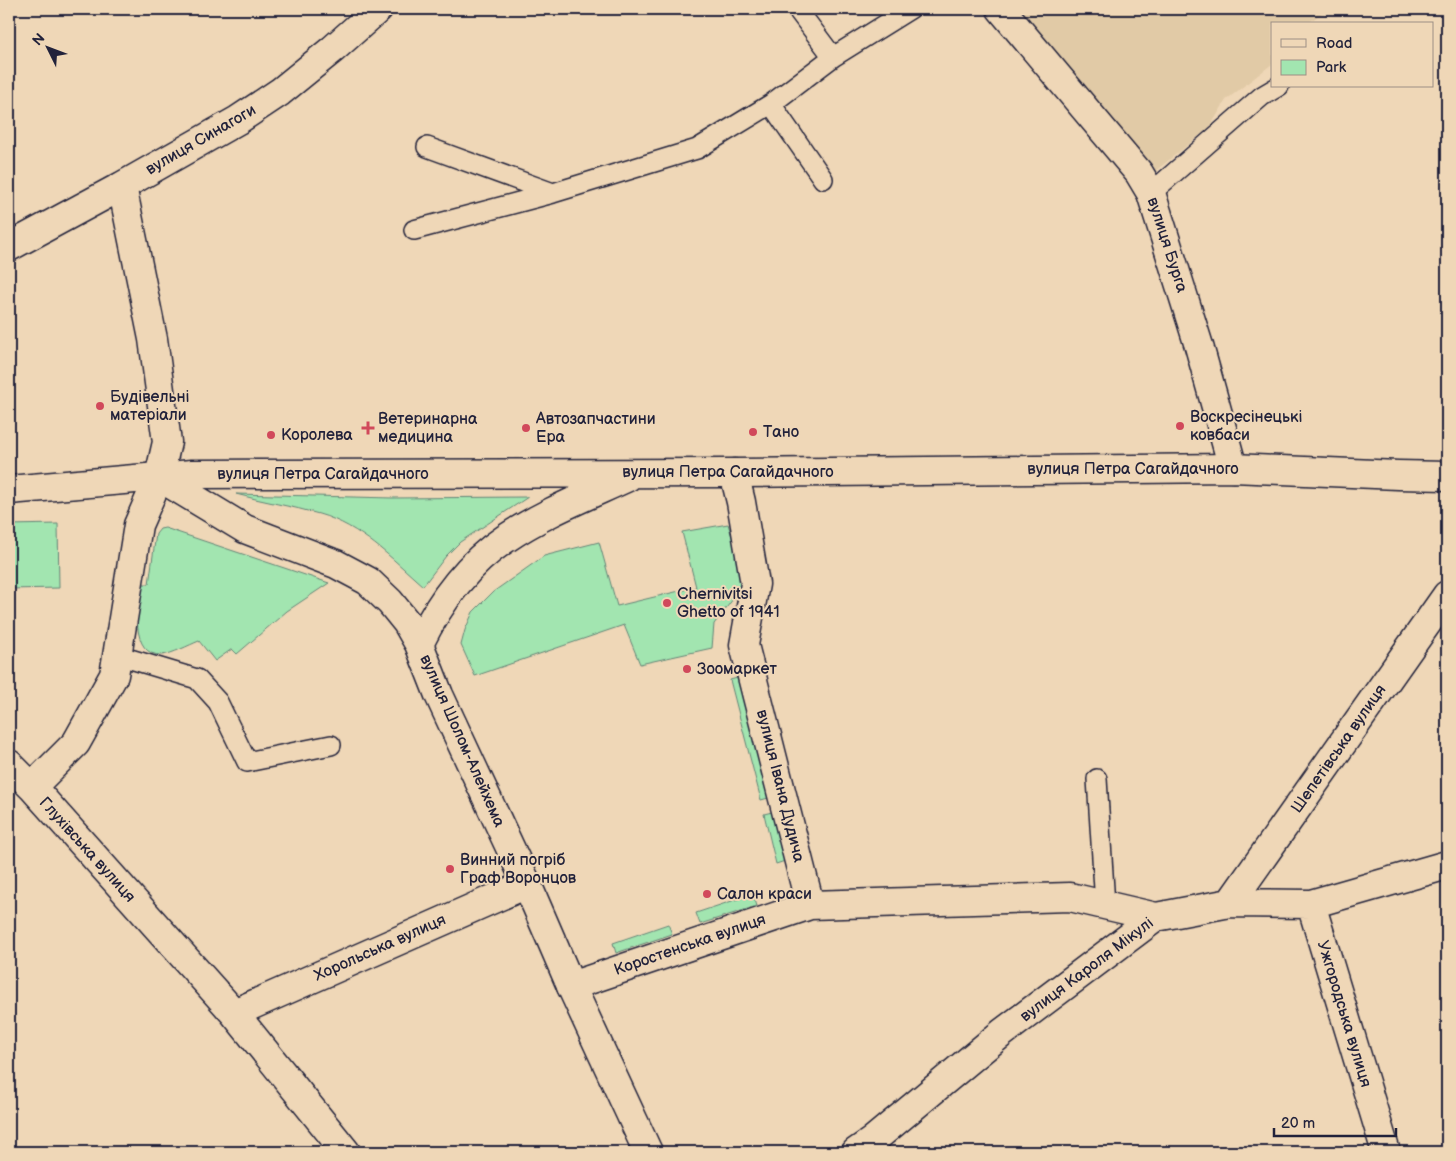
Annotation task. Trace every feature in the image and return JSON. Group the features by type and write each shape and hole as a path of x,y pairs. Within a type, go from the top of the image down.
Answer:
{"street":[{"name":"вулиця Синагоги","path":"9,247 238,120 280,92 378,9"},
{"name":"вулиця Бурга","path":"1001,9 1139,173 1151,193 1199,346 1232,468"},
{"name":"Глухівська вулиця","path":"122,186 153,338 167,442 159,477 138,525 114,675 76,743 32,788 234,1013 346,1152"},
{"name":"вулиця Петра Сагайдачного","path":"9,490 192,474 734,473 1232,468 1447,476"},
{"path":"419,644 430,620 445,598 466,572 489,551 519,530 636,473"},
{"name":"вулиця Івана Дудича","path":"734,473 755,584 744,645 810,905"},
{"name":"вулиця Шолом-Алейхема","path":"159,477 245,529 336,564 368,581 390,602 407,623 419,644 439,695 648,1152"},
{"name":"Шепетівська вулиця","path":"1230,903 1447,595"},
{"path":"9,764 32,788"},
{"name":"вулиця Кароля Мікулі","path":"856,1152 872,1141 1002,1033 1156,917 1230,903 1311,904 1447,865"},
{"name":"Хорольська вулиця","path":"234,1013 527,884"},
{"path":"810,905 1070,897 1156,917"},
{"name":"Ужгородська вулиця","path":"1311,904 1386,1152"},
{"name":"Коростенська вулиця","path":"571,986 810,905"}],"lane":[{"path":"797,9 833,57"},
{"path":"414,230 553,193 697,149 771,104 833,57 910,9"},
{"path":"1151,193 1262,96 1276,88"},
{"path":"771,104 823,179"},
{"path":"428,147 553,193"},
{"path":"116,655 197,679 218,702 247,762 331,745"},
{"path":"1097,779 1105,905"}],"shaded area":[{"path":"995,9 1327,9 1310,22 1271,22 1271,65 1226,100 1210,127 1139,184"}],"green space":[{"path":"236,494 392,498 528,497 460,542 446,556 423,586 375,544 334,519"},
{"path":"58,524 59,588 9,589 9,525"},
{"path":"728,524 746,582 714,624 712,648 640,664 624,625 475,676 461,645 473,612 493,592 544,556 599,542 617,606 696,587 682,532"},
{"path":"165,528 329,583 287,611 237,654 232,649 215,661 199,641 162,655 151,653 144,647 138,627 139,584 149,584 156,534 160,529"},
{"path":"741,677 772,797 761,800 730,680"},
{"path":"776,811 788,860 776,864 764,814"},
{"path":"753,894 757,906 700,924 696,913"},
{"path":"668,924 672,934 616,953 613,943"}],"place":[{"name":"Будівельні матеріали","path":"100,406"},
{"name":"Воскресінецькі ковбаси","path":"1180,426"},
{"name":"Ветеринарна медицина","path":"368,428"},
{"name":"Автозапчастини Ера","path":"526,428"},
{"name":"Тано","path":"753,432"},
{"name":"Королева","path":"271,435"},
{"name":"Chernivitsi Ghetto of 1941","path":"667,603"},
{"name":"Зоомаркет","path":"687,669"},
{"name":"Винний погріб Граф Воронцов","path":"450,869"},
{"name":"Салон краси","path":"707,894"}]}
